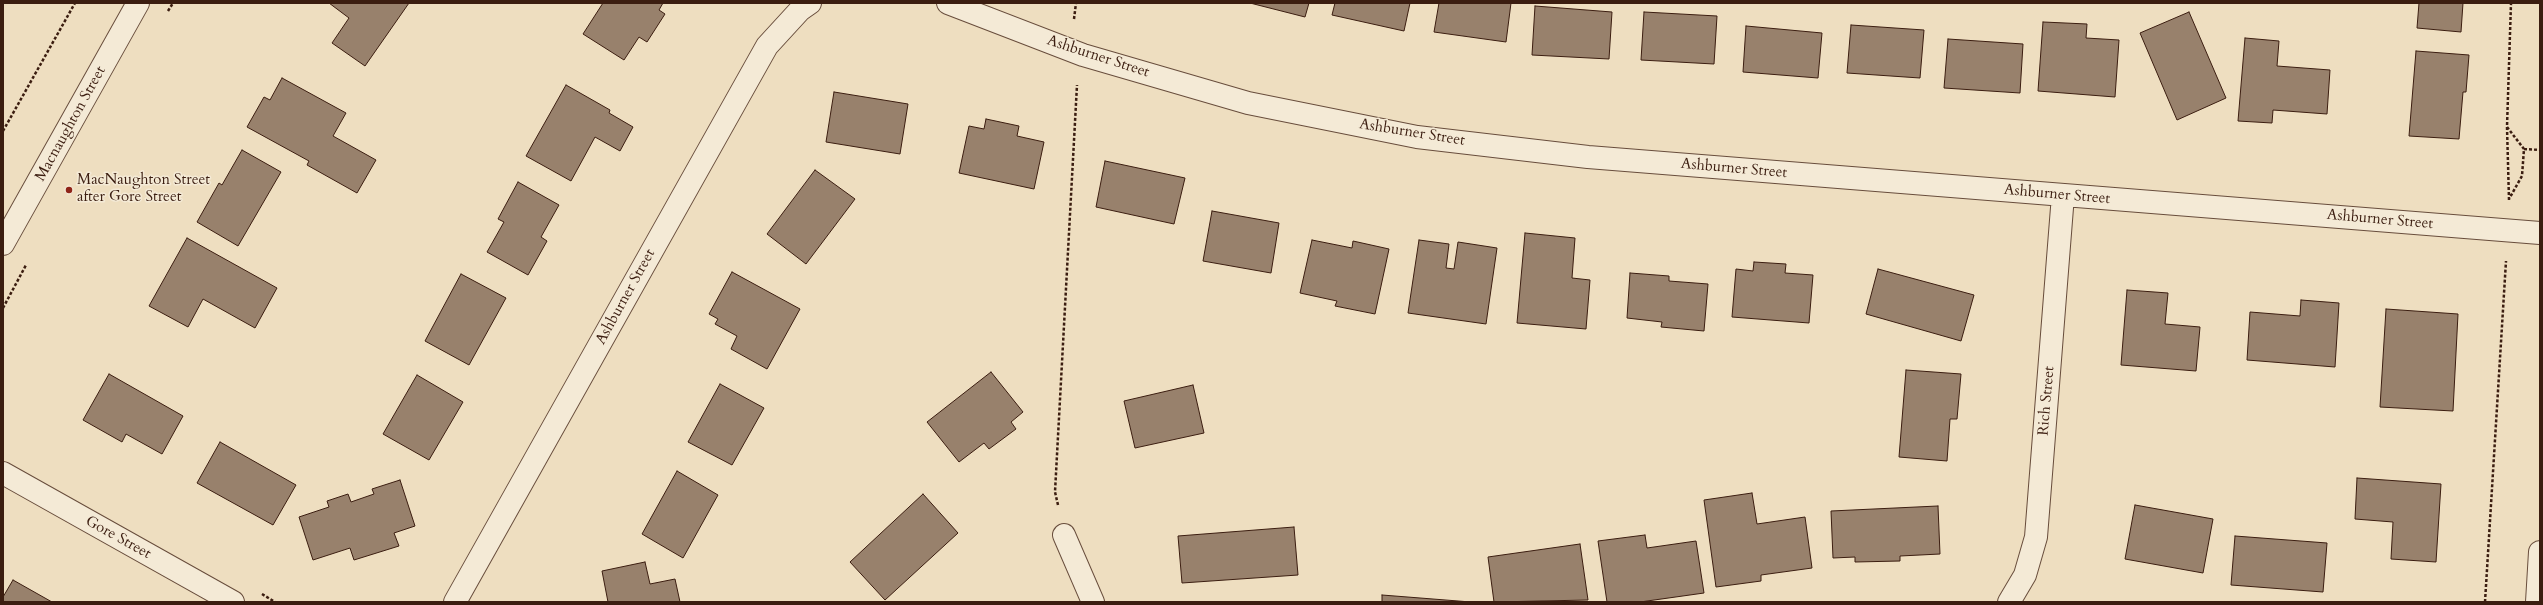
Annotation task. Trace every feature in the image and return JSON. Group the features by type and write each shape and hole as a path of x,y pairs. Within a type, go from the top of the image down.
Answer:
{"street":[{"name":"Macnaughton Street","path":"3,244 138,3"},
{"name":"Ashburner Street","path":"455,602 767,46 800,10 810,3"},
{"name":"Ashburner Street","path":"948,3 1083,55 1248,103 1417,136 1588,157 2540,233"},
{"name":"Rich Street","path":"2009,602 2025,575 2036,537 2063,195"},
{"name":"Gore Street","path":"3,473 233,602"},
{"path":"1064,535 1093,602"},
{"path":"2537,602 2540,552"}],"path":[{"path":"3,132 75,3"},
{"path":"2507,127 2524,149 2522,176 2509,200 2507,127 2511,3"},
{"path":"1064,535 1054,492 1077,78"},
{"path":"2524,149 2540,150"},
{"path":"2485,602 2506,263"}],"building":[{"path":"329,3 409,3 365,66 332,43 349,18"},
{"path":"603,3 663,3 659,10 665,14 647,42 639,37 624,60 583,34"},
{"path":"1250,3 1309,3 1305,17"},
{"path":"1335,3 1410,3 1404,31 1332,15"},
{"path":"1439,3 1511,3 1506,42 1434,32"},
{"path":"2419,3 2463,3 2461,32 2417,28"},
{"path":"1535,6 1612,12 1609,59 1532,55"},
{"path":"1644,12 1717,16 1714,64 1641,60"},
{"path":"2189,12 2226,98 2177,120 2140,33"},
{"path":"2043,22 2087,24 2086,38 2119,40 2115,97 2038,91"},
{"path":"1851,25 1924,30 1920,78 1847,73"},
{"path":"1746,26 1822,33 1818,78 1743,72"},
{"path":"2245,38 2279,41 2277,66 2330,70 2327,114 2273,110 2272,123 2238,121"},
{"path":"1948,39 2023,44 2020,93 1944,88"},
{"path":"2416,51 2469,55 2466,92 2463,92 2459,139 2409,136"},
{"path":"282,78 346,113 333,136 376,160 357,193 307,165 309,161 247,127 264,97 270,100"},
{"path":"566,85 610,110 609,113 633,127 620,151 595,137 571,181 526,156"},
{"path":"834,92 908,104 900,154 826,142"},
{"path":"986,119 1019,126 1017,136 1044,142 1034,189 959,173 969,126 984,129"},
{"path":"242,150 281,172 238,246 197,222 219,183 222,185"},
{"path":"1105,161 1185,178 1174,224 1096,207"},
{"path":"815,170 855,199 806,264 767,234"},
{"path":"518,182 559,205 541,237 547,241 528,275 487,252 504,222 498,219"},
{"path":"1212,211 1279,223 1271,273 1203,261"},
{"path":"1525,233 1575,238 1572,278 1590,280 1586,329 1517,323"},
{"path":"187,238 277,288 255,328 203,299 188,327 149,306"},
{"path":"1312,240 1352,248 1353,241 1389,249 1375,314 1335,306 1337,301 1300,293"},
{"path":"1419,240 1449,244 1446,268 1454,269 1458,242 1497,248 1486,324 1408,313"},
{"path":"1754,262 1786,264 1785,273 1813,275 1809,323 1732,317 1736,269 1753,271"},
{"path":"1878,269 1974,295 1961,341 1866,314"},
{"path":"732,272 800,309 767,369 731,349 737,336 715,324 718,319 709,314"},
{"path":"1630,273 1669,276 1669,281 1708,284 1704,331 1661,327 1662,322 1627,318"},
{"path":"461,274 506,298 469,365 425,341"},
{"path":"2127,290 2168,293 2165,324 2200,327 2196,371 2121,365"},
{"path":"2301,300 2339,303 2335,367 2247,360 2250,312 2300,316"},
{"path":"2386,309 2458,314 2453,411 2380,407"},
{"path":"1906,370 1961,374 1957,419 1950,419 1947,461 1899,457"},
{"path":"991,372 1023,412 1011,422 1016,429 989,449 984,443 959,462 927,422"},
{"path":"109,374 183,416 162,454 126,434 122,442 83,420"},
{"path":"417,375 463,402 429,460 383,434"},
{"path":"720,384 764,408 732,465 688,442"},
{"path":"1193,385 1204,433 1135,448 1124,401"},
{"path":"220,442 296,485 273,525 197,483"},
{"path":"677,471 718,495 683,558 642,534"},
{"path":"2357,478 2441,484 2436,562 2391,559 2393,522 2355,519"},
{"path":"400,480 415,526 394,533 399,546 354,560 350,548 313,560 299,517 329,507 327,501 348,494 351,502 374,494 372,489"},
{"path":"1752,493 1757,524 1805,517 1812,568 1761,575 1761,581 1716,587 1704,500"},
{"path":"923,494 958,533 885,600 850,562"},
{"path":"2135,505 2213,519 2203,573 2125,559"},
{"path":"1938,506 1940,554 1900,556 1900,561 1855,562 1855,557 1833,558 1831,511"},
{"path":"1294,527 1298,575 1182,583 1178,536"},
{"path":"1645,535 1647,548 1696,541 1704,593 1640,602 1607,602 1598,541"},
{"path":"2235,536 2327,543 2323,592 2231,585"},
{"path":"1580,544 1588,600 1494,602 1488,557"},
{"path":"645,562 650,584 675,579 680,602 608,602 602,571"},
{"path":"13,580 52,602 3,602 3,597"},
{"path":"1382,595 1471,602 1382,602"}],"place":[{"name":"MacNaughton Street after Gore Street","path":"69,190"}]}
